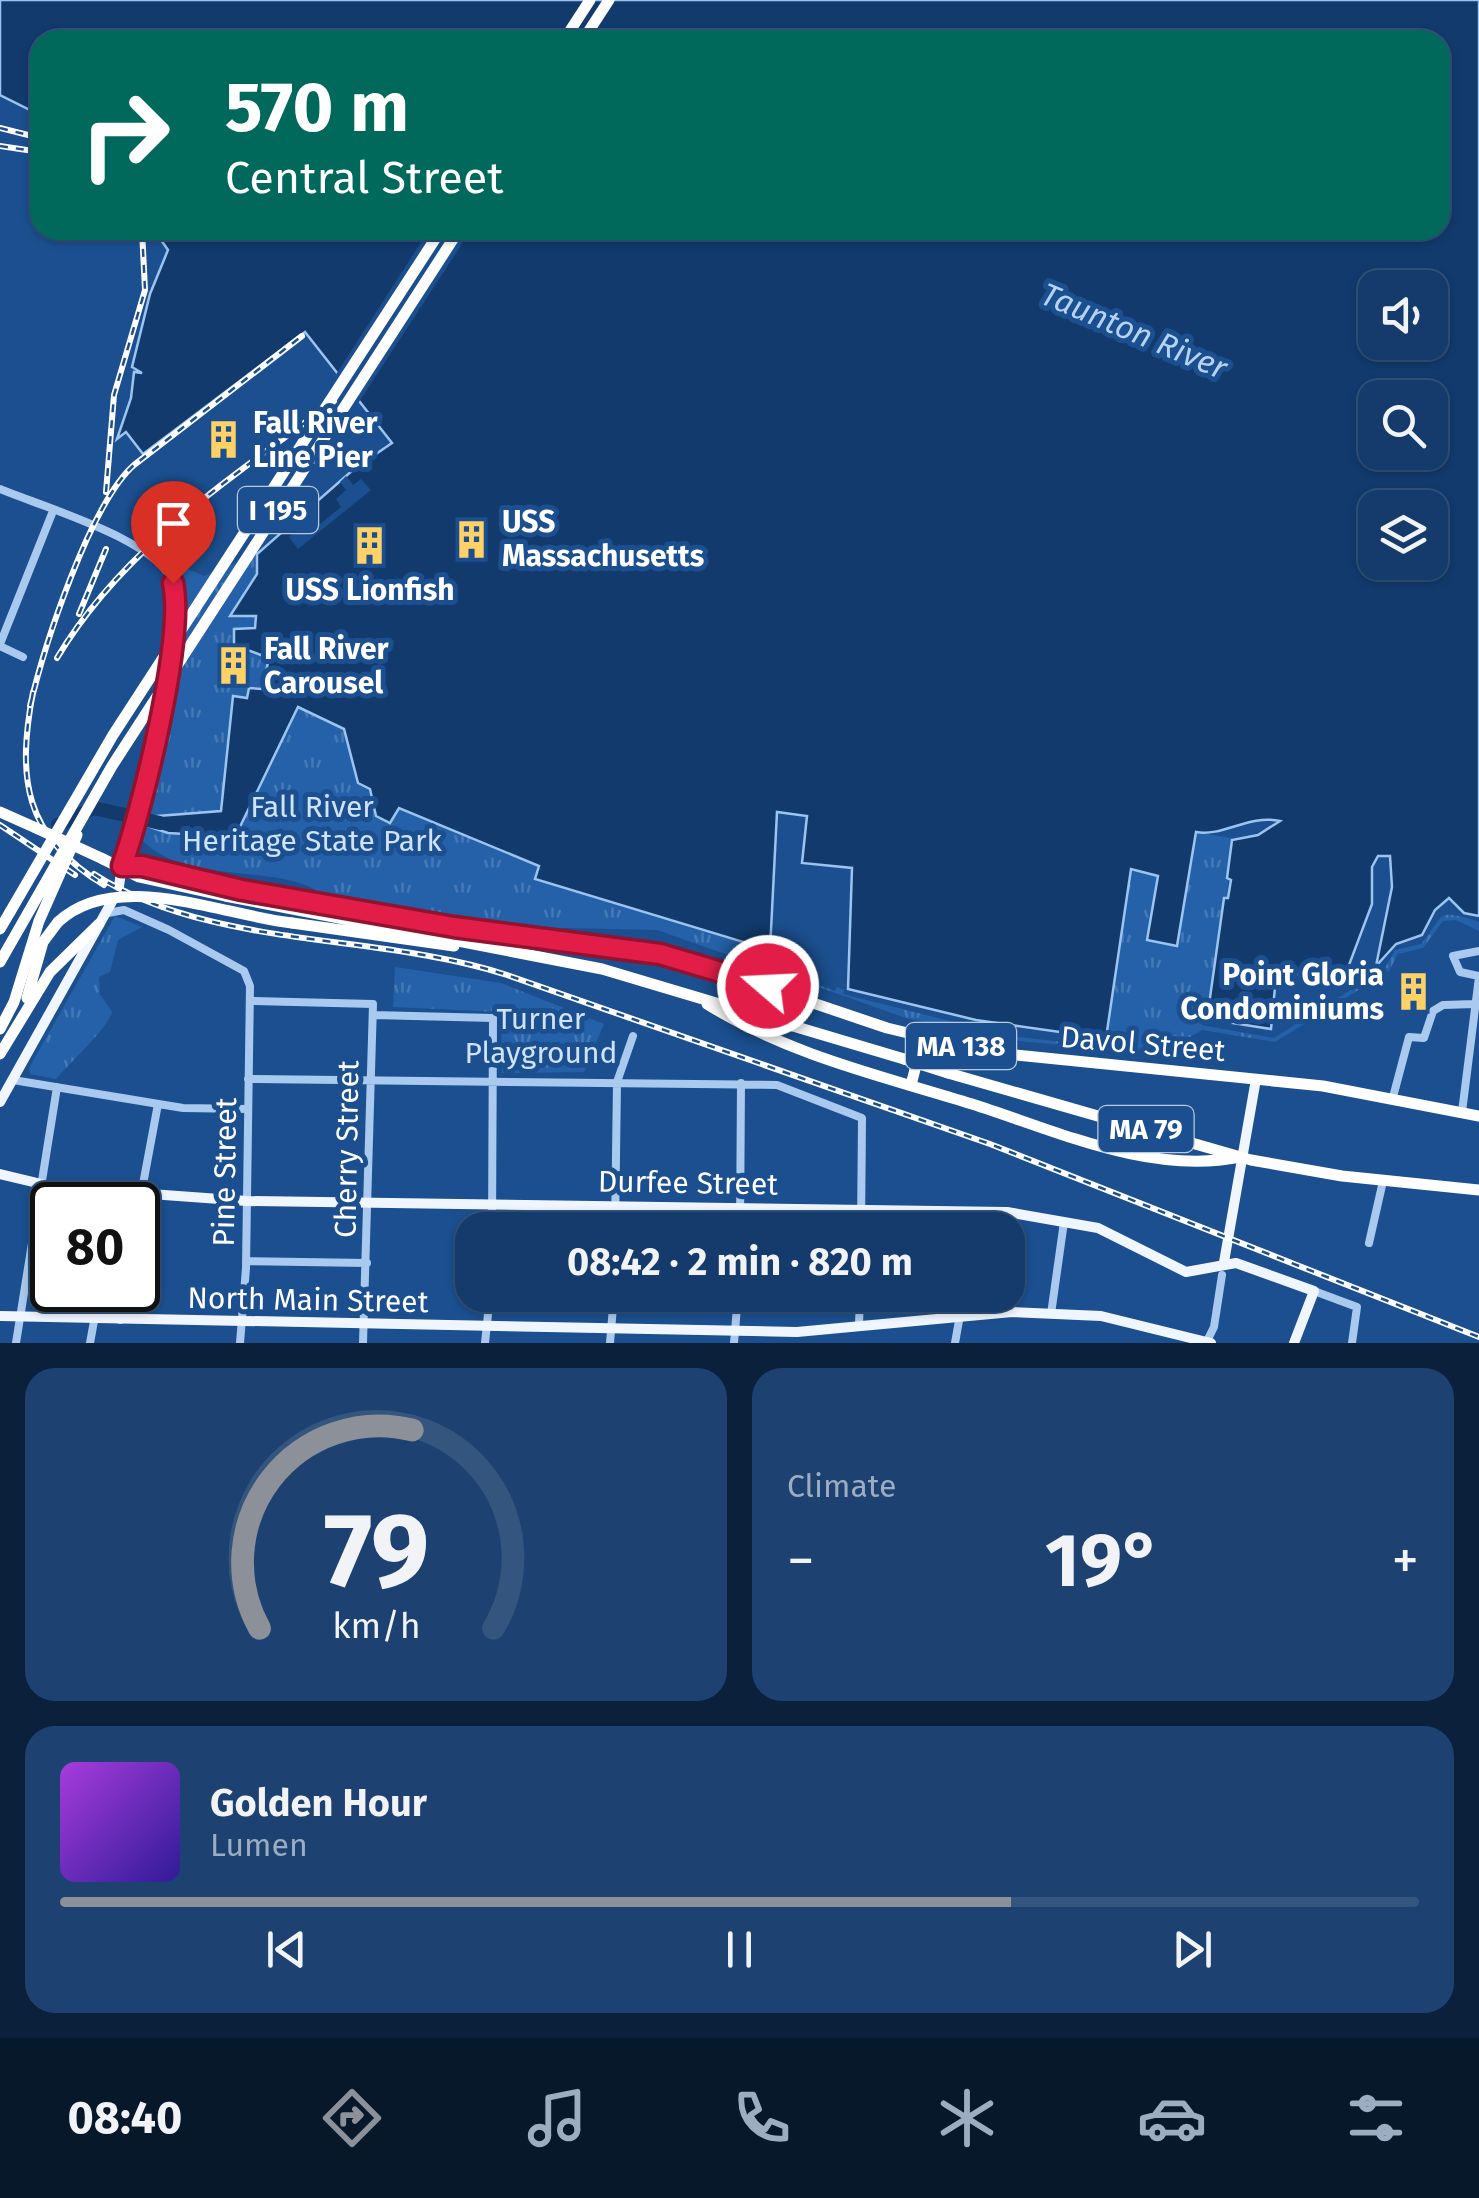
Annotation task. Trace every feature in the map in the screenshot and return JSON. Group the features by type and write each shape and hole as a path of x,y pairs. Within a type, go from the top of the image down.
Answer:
{"highway":[{"path":"570,30 590,0"},
{"path":"589,30 608,0"},
{"name":"I 195","path":"0,926 113,736 435,240"},
{"name":"I 195","path":"0,962 97,790 454,240"},
{"path":"0,1029 14,1002 39,922 97,790"},
{"path":"0,812 139,877 518,950 693,995 790,1046 1126,1152 1184,1162 1240,1156 1383,1181 1479,1190"},
{"name":"Davol Street","path":"122,866 142,866 242,890 454,927 688,960 923,1038 1043,1061 1256,1079 1393,1098 1479,1116"},
{"path":"1,1053 28,996 44,942 58,922 94,899 126,894 292,923 477,949 518,950"},
{"path":"1,1053 50,972 102,920"},
{"name":"MA 79","path":"693,995 1240,1156"},
{"path":"911,1085 923,1038"}],"main road":[{"path":"119,886 122,866"},
{"path":"0,1102 114,898"},
{"path":"1224,1262 1256,1079"},
{"name":"Durfee Street","path":"0,1174 30,1183"},
{"name":"Durfee Street","path":"160,1197 1007,1212 1110,1232 1186,1272 1224,1262 1314,1291"},
{"path":"1294,1343 1314,1291"},
{"name":"North Main Street","path":"0,1316 612,1330 735,1337 960,1315 1050,1314 1115,1319 1208,1343"}],"street":[{"path":"0,490 139,548 162,563 171,576 175,604 161,713 122,866"},
{"path":"24,657 0,645 53,511"},
{"path":"102,920 118,910 136,914 244,971 250,1001 373,1004 373,1015 494,1019 493,1212"},
{"path":"1462,1112 1479,976 1460,972 1453,956 1479,951"},
{"name":"Pine Street","path":"240,1343 246,1261 250,1001"},
{"path":"1393,1098 1409,1037 1424,1038 1433,1012 1444,1006 1475,1004"},
{"name":"Cherry Street","path":"363,1343 373,1015"},
{"path":"616,1212 616,1082 634,1036"},
{"path":"248,1078 777,1086 862,1118 861,1210"},
{"path":"13,1080 198,1110 247,1109"},
{"path":"740,1212 741,1084"},
{"path":"42,1182 57,1087"},
{"path":"143,1182 158,1104"},
{"path":"1369,1243 1383,1181"},
{"path":"1050,1314 1064,1222"},
{"path":"16,1343 30,1255"},
{"path":"246,1261 367,1264"},
{"path":"1208,1343 1222,1275"},
{"name":"Durfee Street","path":"1314,1291 1357,1307 1352,1343"},
{"path":"120,1320 121,1312"},
{"path":"485,1343 489,1312"},
{"path":"610,1343 613,1312"},
{"path":"735,1337 737,1312"},
{"path":"860,1312 860,1325"},
{"path":"955,1343 960,1315"},
{"path":"90,1343 94,1321"}],"green space":[{"name":"Fall River Heritage State Park","path":"257,554 257,574 230,615 256,616 256,628 269,657 262,689 247,698 233,697 221,812 146,817 144,825 236,837 297,706 344,729 358,783 370,789 391,822 399,808 540,866 535,879 770,950 780,954 772,968 835,991 837,987 844,990 843,994 1009,1036 1108,1047 1123,1046 1106,1041 1131,869 1157,876 1146,940 1177,947 1196,832 1232,838 1227,897 1223,897 1206,1021 1201,1025 1274,1038 1385,968 1395,950 1421,944 1442,916 1479,922 1479,931 1456,920 1443,921 1423,948 1398,954 1389,971 1275,1042 1202,1030 1161,1054 1008,1040 906,1018 657,930 521,927 335,901 287,880 176,861 140,838 170,707 182,595 176,572 163,559 204,576"},
{"path":"115,916 142,927 118,940 110,972 99,977 100,994 112,1012 109,1019 56,1079 30,1074 29,1068"},
{"name":"Turner Playground","path":"395,967 501,983 604,1024 584,1072 502,1073 501,1012 393,1007"}],"water":[{"name":"Taunton River","path":"0,0 1479,0 1479,916 1464,913 1449,898 1435,910 1422,935 1396,944 1376,966 1392,887 1390,856 1378,856 1372,867 1372,904 1343,981 1332,983 1282,970 1276,977 1271,1029 1207,1019 1224,898 1228,898 1231,880 1227,878 1232,840 1258,835 1280,821 1258,820 1196,832 1177,946 1147,940 1158,876 1131,869 1106,1038 976,1020 848,989 852,868 802,863 807,816 777,812 770,950 535,879 539,866 399,808 390,823 376,816 370,789 358,783 344,729 298,707 235,837 168,833 144,825 145,817 221,811 233,696 247,698 249,688 262,689 269,658 234,645 234,629 255,628 256,616 230,616 257,574 257,554 354,469 392,443 305,332 143,454 126,432 117,439 131,398 134,372 142,373 132,367 150,294 168,250 161,240 1450,240 1450,30 30,30 30,110 0,95"}],"pier":[{"path":"423,240 464,240 357,405 335,376"},
{"path":"346,476 353,485 361,479 371,490 298,549 289,537 314,516 320,524 341,507 336,499 346,490 340,482"}],"waterway":[{"path":"58,825 94,808 160,823"}],"railway":[{"path":"0,128 30,136"},
{"path":"0,146 30,150"},
{"path":"106,492 114,395 145,290 142,240"},
{"path":"30,706 71,578 117,484 134,465 302,336"},
{"path":"57,658 84,618 147,548 219,486 334,401"},
{"path":"79,614 106,549"},
{"path":"33,692 26,751 32,802 56,846 104,885"},
{"path":"0,825 75,875"},
{"path":"94,874 140,898 190,916 242,928 456,961 507,975 990,1144 1479,1337"}],"place":[{"name":"Fall River Line Pier","path":"223,440"},
{"name":"USS Massachusetts","path":"472,539"},
{"name":"USS Lionfish","path":"370,546"},
{"name":"Fall River Carousel","path":"234,666"},
{"name":"Point Gloria Condominiums","path":"1414,992"}],"route":[{"path":"173,583 174,611 162,706 122,866 142,866 242,890 454,927 660,954 768,986"}]}
